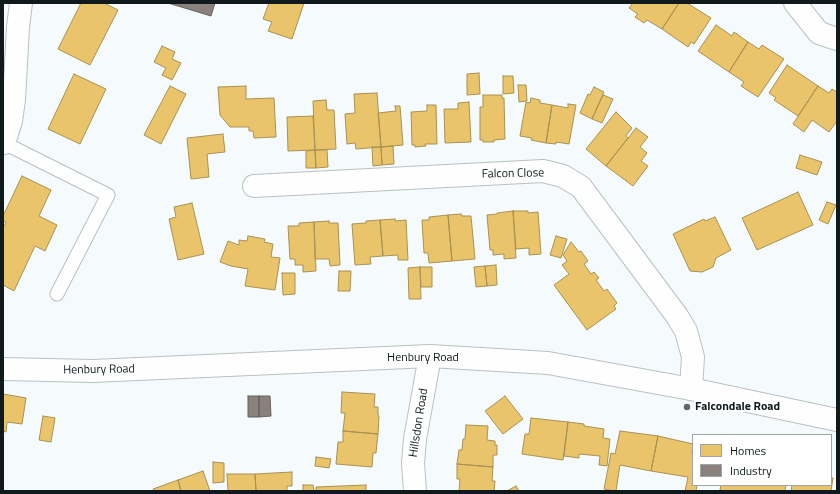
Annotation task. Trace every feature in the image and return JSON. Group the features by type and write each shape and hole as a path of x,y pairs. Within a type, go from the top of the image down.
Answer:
{"street":[{"path":"3,144 11,121 14,100 10,27 21,3"},
{"path":"794,3 819,33 837,39"},
{"name":"Falcon Close","path":"254,186 543,171 562,176 581,187 677,316 686,331 693,357 691,389"},
{"name":"Henbury Road","path":"3,369 92,371 430,356 548,363 691,389 837,420"},
{"name":"Hillsdon Road","path":"415,491 413,463 415,439 430,356"}],"lane":[{"path":"3,144 108,195 57,294"}],"building: Homes":[{"path":"81,3 104,3 118,10 90,65 58,49"},
{"path":"269,3 304,3 292,39 268,31 272,22 263,19"},
{"path":"633,3 679,3 662,29 647,20 644,23 635,17 638,14 629,8"},
{"path":"679,3 687,3 711,18 694,44 691,42 688,47 662,29"},
{"path":"716,25 732,36 734,32 748,42 729,72 698,51"},
{"path":"748,42 759,49 762,45 784,59 758,97 741,86 744,82 729,72"},
{"path":"162,46 175,52 172,59 181,63 172,80 162,75 166,68 154,62"},
{"path":"787,65 818,86 798,116 774,100 776,98 769,93"},
{"path":"479,73 480,94 467,95 467,74"},
{"path":"74,74 106,89 80,144 48,129"},
{"path":"503,76 513,76 514,93 503,94"},
{"path":"518,85 526,85 527,101 519,102"},
{"path":"170,86 186,94 161,144 144,135"},
{"path":"246,86 246,99 274,98 276,137 254,138 253,131 249,131 249,127 230,127 220,115 218,87"},
{"path":"818,86 829,93 832,89 837,92 837,121 829,132 812,120 804,132 793,124"},
{"path":"594,87 604,92 592,119 580,113 588,94 590,95"},
{"path":"377,93 381,147 356,149 355,143 347,144 345,114 355,113 354,94"},
{"path":"483,95 502,95 502,98 504,98 505,139 494,140 494,142 483,142 483,140 480,140 480,107 483,107"},
{"path":"603,95 613,99 602,123 592,119"},
{"path":"531,98 540,100 540,103 552,105 546,143 520,136 526,102 530,103"},
{"path":"326,100 327,110 334,110 336,149 315,150 313,101"},
{"path":"469,102 471,142 445,143 444,109 458,109 458,103"},
{"path":"568,104 576,105 569,144 556,142 556,144 546,143 552,105 568,108"},
{"path":"427,105 436,105 437,144 425,144 426,146 415,147 415,145 412,145 411,112 427,111"},
{"path":"395,106 400,106 403,145 381,147 378,113 396,111"},
{"path":"616,112 632,128 626,136 628,138 606,166 586,149"},
{"path":"313,116 315,150 288,151 287,117"},
{"path":"636,128 648,137 640,147 647,153 641,161 648,166 633,186 606,166"},
{"path":"223,134 225,152 207,154 209,177 191,179 187,138"},
{"path":"393,146 394,164 382,165 381,147"},
{"path":"372,147 381,147 382,165 373,166"},
{"path":"315,150 327,150 328,167 316,168"},
{"path":"315,150 316,168 306,168 306,151"},
{"path":"800,155 822,162 817,175 796,168"},
{"path":"22,176 51,190 39,216 57,225 45,251 35,246 14,291 3,285 3,228 6,222 3,221 3,216"},
{"path":"798,192 813,225 757,250 742,218"},
{"path":"827,202 836,205 828,224 819,220"},
{"path":"192,203 204,254 178,260 169,219 176,217 174,207"},
{"path":"513,211 528,211 528,213 538,212 541,254 529,255 529,248 516,249"},
{"path":"513,211 516,258 504,259 504,254 493,255 493,250 490,250 487,215"},
{"path":"461,214 462,216 471,216 475,259 452,261 448,215"},
{"path":"448,215 452,261 429,263 428,253 424,253 422,220 429,220 429,217"},
{"path":"715,217 731,250 716,258 713,267 702,272 690,271 673,234 704,219 705,221"},
{"path":"395,219 395,221 406,220 408,260 398,260 398,255 383,256 380,220"},
{"path":"380,220 383,256 370,257 371,264 355,265 352,224"},
{"path":"329,221 329,223 338,223 340,265 330,266 329,259 315,259 314,222"},
{"path":"314,222 316,271 303,272 303,265 295,265 295,259 290,259 288,226 299,226 299,223"},
{"path":"248,236 265,239 264,242 273,244 271,257 280,258 275,290 245,286 248,269 231,266 220,262 228,241 239,245 239,240 247,241"},
{"path":"556,236 567,239 561,258 550,255"},
{"path":"571,242 579,252 581,251 588,261 584,264 591,274 594,272 599,278 596,280 604,291 607,289 617,303 614,306 616,309 587,330 554,285 569,274 562,265 567,261 563,255"},
{"path":"496,265 497,285 487,286 485,266"},
{"path":"485,266 487,286 476,287 474,267"},
{"path":"420,267 432,267 432,287 421,287"},
{"path":"420,267 421,299 409,299 408,268"},
{"path":"339,271 351,271 350,291 338,291"},
{"path":"282,273 295,273 295,294 283,295"},
{"path":"342,392 375,394 374,407 378,407 379,416 378,434 343,431 345,413 341,413"},
{"path":"3,394 26,398 22,424 7,422 6,432 3,431"},
{"path":"505,396 523,419 503,434 485,411"},
{"path":"43,416 55,418 51,442 39,440"},
{"path":"531,418 568,422 563,460 522,454 525,434 529,434"},
{"path":"568,422 604,429 603,438 610,439 607,466 599,465 600,456 579,454 579,458 564,456"},
{"path":"466,425 488,426 487,440 495,441 495,445 497,445 497,455 493,455 493,467 457,464 459,450 462,450 463,439 465,439"},
{"path":"343,431 378,434 376,453 373,453 372,467 336,464 338,442 343,442"},
{"path":"620,431 658,436 651,471 620,465 616,491 614,491 604,489 611,453 615,454"},
{"path":"658,436 692,444 692,486 697,486 696,491 685,491 688,477 651,471"},
{"path":"316,457 331,459 329,468 315,466"},
{"path":"213,462 224,463 224,482 213,483"},
{"path":"457,464 493,467 492,481 495,481 494,491 459,491 460,479 457,479"},
{"path":"203,471 210,491 181,491 178,480"},
{"path":"292,472 292,486 287,486 287,491 256,491 255,474"},
{"path":"227,474 255,474 256,491 228,491"},
{"path":"178,480 181,491 154,491 153,489"},
{"path":"303,485 313,485 314,491 303,491"},
{"path":"366,485 366,491 316,491 316,487"},
{"path":"516,486 519,491 507,491"},
{"path":"721,486 786,486 785,491 720,490"},
{"path":"792,486 832,486 831,491 791,491"}],"building: Industry":[{"path":"168,3 215,3 211,16"},
{"path":"248,396 259,396 259,417 248,417"},
{"path":"259,396 270,396 271,416 259,417"}],"place":[{"name":"Falcondale Road","path":"687,407"}]}
